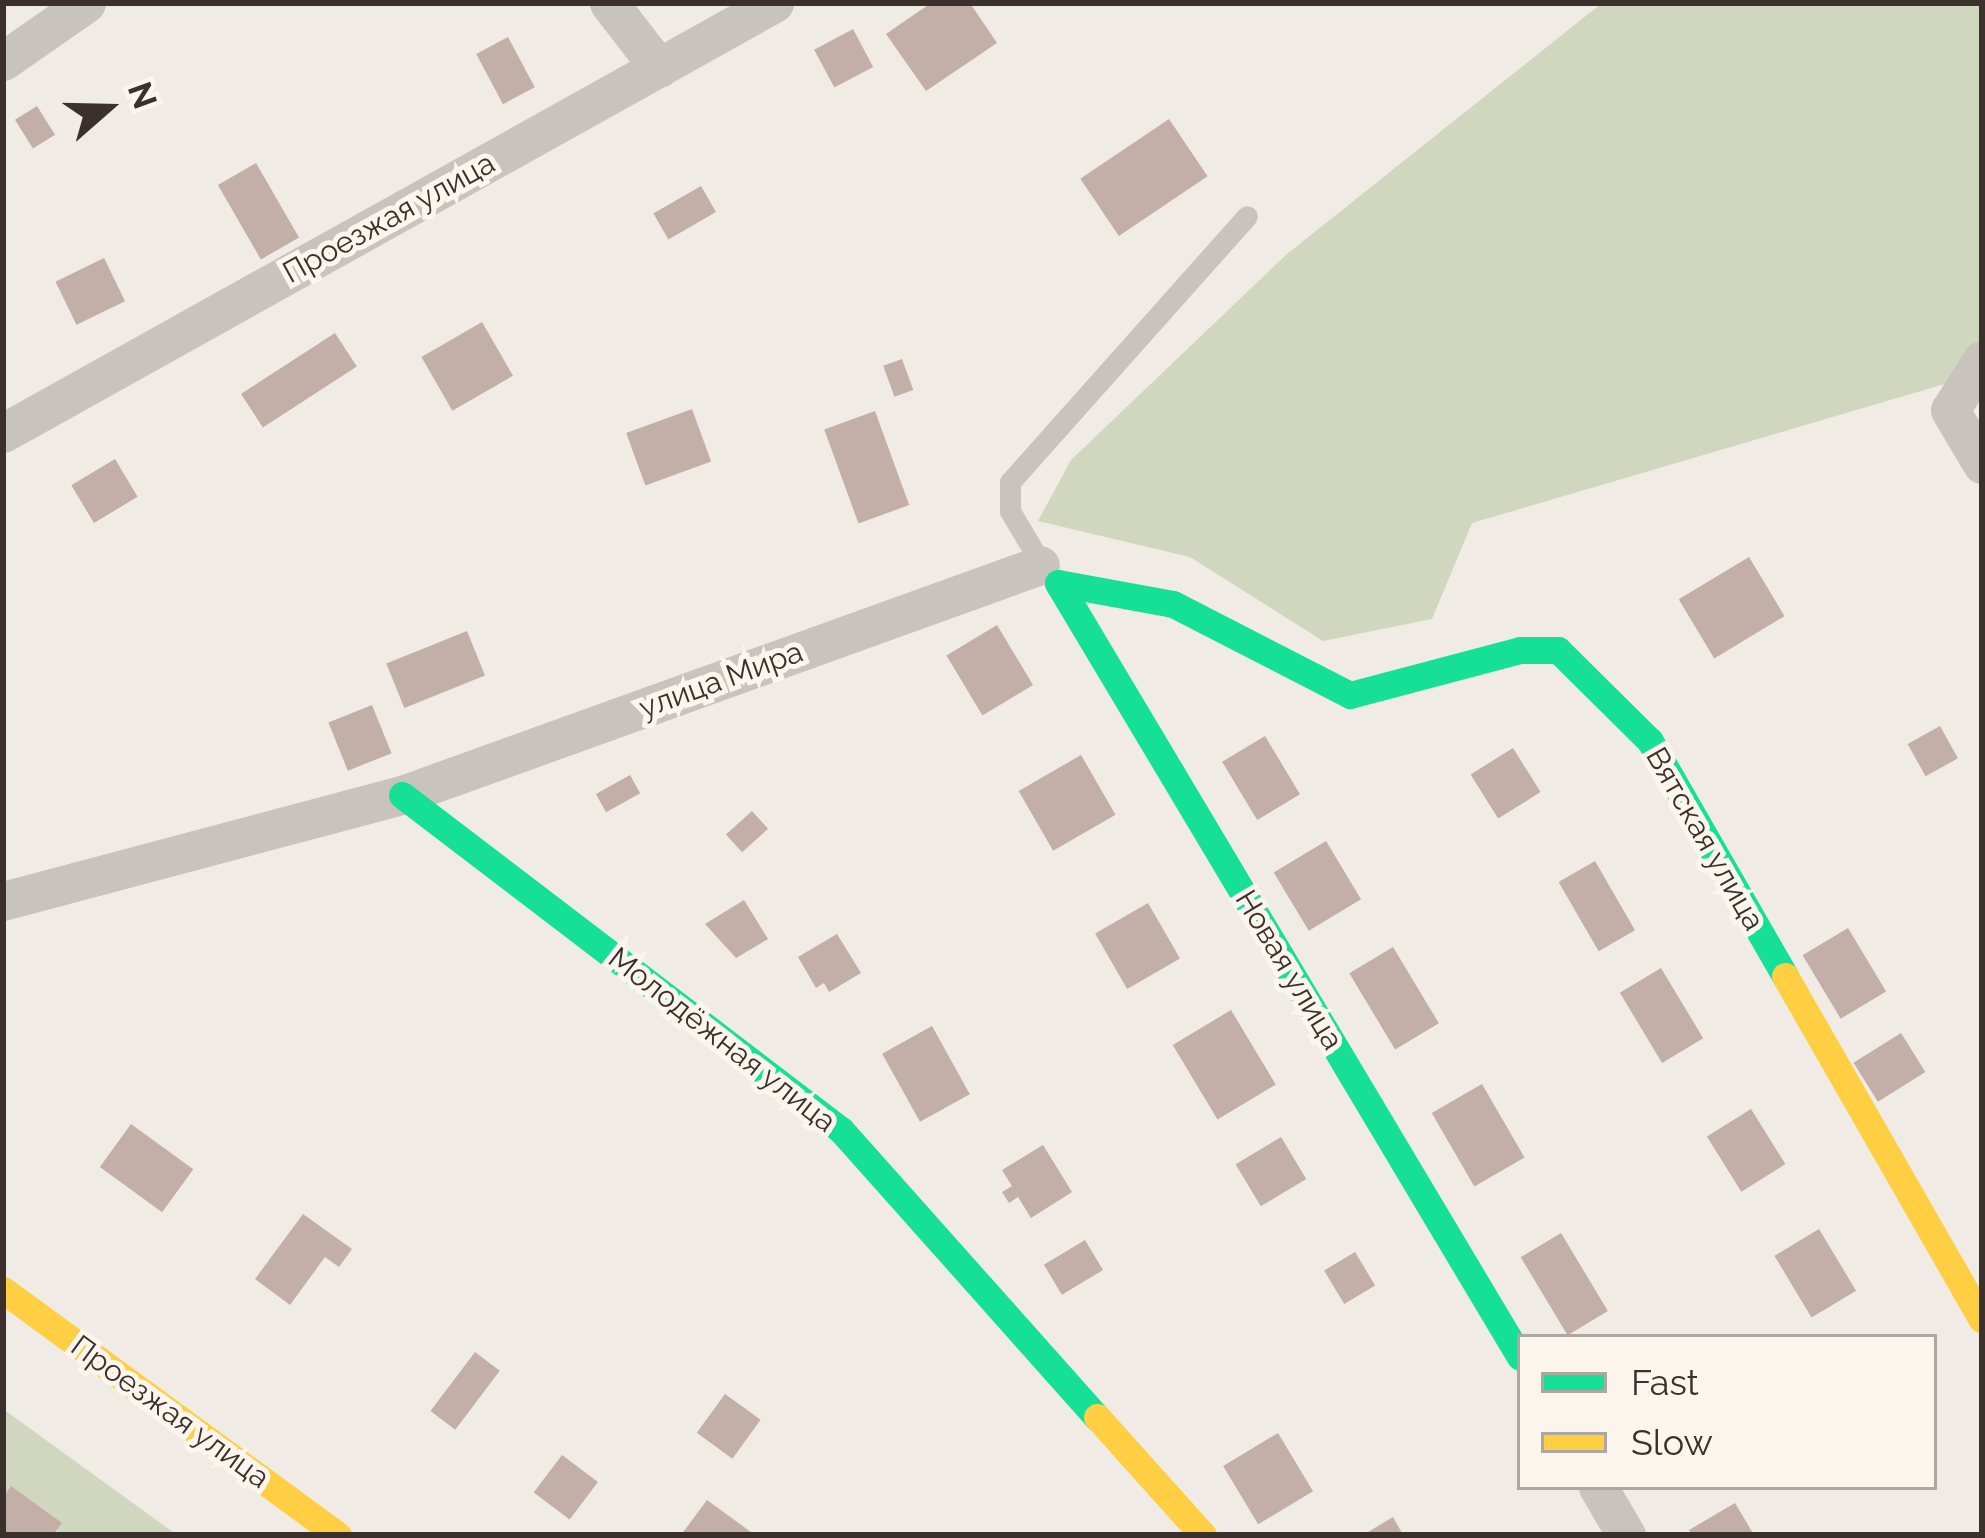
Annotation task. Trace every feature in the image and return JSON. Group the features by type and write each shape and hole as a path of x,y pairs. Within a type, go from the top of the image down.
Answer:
{"street":[{"path":"3,61 86,3"},
{"path":"609,3 659,68"},
{"name":"Проезжая улица","path":"3,434 774,3"},
{"path":"1982,360 1950,410 1982,464"},
{"name":"улица Мира","path":"3,901 402,795 1049,574"},
{"name":"Вятская улица","path":"1049,574 1173,604 1311,681 1350,694 1520,650 1558,650 1650,741 1982,1320"},
{"name":"Новая улица","path":"1049,574 1517,1352"},
{"name":"Молодёжная улица","path":"402,795 841,1130 1203,1535"},
{"name":"Проезжая улица","path":"3,1289 338,1535"},
{"path":"1600,1490 1626,1535"}],"lane":[{"path":"1049,574 1010,511 1010,482 1247,216"}],"green space":[{"path":"1602,3 1982,3 1982,373 1472,523 1432,619 1323,641 1190,557 1038,521 1071,460 1287,254"},
{"path":"3,1409 177,1535 62,1535 3,1492"}],"building":[{"path":"931,3 970,3 997,43 926,91 886,34"},
{"path":"853,29 873,67 834,88 814,50"},
{"path":"508,37 535,87 503,104 476,54"},
{"path":"37,106 55,135 33,149 15,120"},
{"path":"1169,119 1208,176 1119,236 1080,179"},
{"path":"256,163 299,237 261,259 218,185"},
{"path":"701,186 716,212 668,239 653,214"},
{"path":"104,258 125,301 77,325 55,282"},
{"path":"482,322 513,376 452,411 421,357"},
{"path":"335,333 357,367 263,428 241,394"},
{"path":"902,359 913,390 894,397 883,366"},
{"path":"692,409 711,462 645,486 626,433"},
{"path":"875,411 909,505 858,523 824,429"},
{"path":"115,459 138,497 94,523 71,485"},
{"path":"1749,557 1785,616 1714,658 1679,599"},
{"path":"997,625 1033,685 982,715 946,655"},
{"path":"467,631 485,676 404,708 386,664"},
{"path":"372,705 391,753 348,771 328,723"},
{"path":"1940,726 1958,758 1926,776 1908,744"},
{"path":"1265,736 1300,794 1257,820 1222,762"},
{"path":"1513,748 1541,792 1498,819 1471,774"},
{"path":"1081,755 1116,815 1053,851 1019,791"},
{"path":"630,775 640,793 606,812 596,794"},
{"path":"752,811 768,829 742,852 726,834"},
{"path":"1326,841 1361,899 1309,931 1274,872"},
{"path":"1595,861 1635,930 1599,951 1559,882"},
{"path":"744,900 768,939 736,958 705,924"},
{"path":"1148,903 1180,958 1127,989 1095,934"},
{"path":"1848,928 1886,991 1841,1019 1803,955"},
{"path":"837,934 861,973 829,992 824,983 816,988 798,957"},
{"path":"1393,947 1439,1023 1395,1050 1349,973"},
{"path":"1661,968 1703,1038 1662,1063 1620,993"},
{"path":"1231,1010 1276,1085 1218,1120 1173,1045"},
{"path":"932,1026 970,1094 920,1122 882,1054"},
{"path":"1901,1033 1925,1072 1878,1102 1854,1063"},
{"path":"1482,1084 1525,1158 1474,1187 1432,1113"},
{"path":"1751,1109 1785,1164 1741,1192 1707,1137"},
{"path":"131,1124 193,1169 162,1212 100,1167"},
{"path":"1281,1137 1306,1179 1261,1206 1236,1164"},
{"path":"1043,1145 1072,1192 1031,1218 1018,1197 1009,1203 1002,1192 1012,1186 1002,1170"},
{"path":"303,1214 352,1249 339,1267 325,1257 290,1305 255,1279"},
{"path":"1819,1229 1856,1291 1812,1317 1774,1256"},
{"path":"1561,1233 1608,1311 1567,1334 1521,1257"},
{"path":"1085,1240 1103,1270 1062,1295 1044,1265"},
{"path":"1355,1252 1375,1285 1344,1304 1324,1271"},
{"path":"475,1352 500,1371 455,1430 430,1411"},
{"path":"725,1394 761,1420 732,1459 697,1433"},
{"path":"1278,1433 1313,1491 1258,1524 1223,1466"},
{"path":"562,1455 598,1482 570,1520 534,1493"},
{"path":"11,1486 62,1523 53,1535 3,1535 3,1498"},
{"path":"707,1500 755,1535 681,1535"},
{"path":"1735,1503 1754,1535 1692,1535 1689,1530"},
{"path":"1393,1517 1403,1535 1363,1535"}],"traffic: fast":[{"path":"1058,583 1173,604 1350,695 1520,650 1558,650 1650,741 1785,976"},
{"path":"1058,583 1517,1352"},
{"path":"402,795 841,1130 1097,1417"}],"traffic: slow":[{"path":"1785,976 1982,1320"},
{"path":"3,1290 338,1535"},
{"path":"1097,1417 1203,1535"}]}
